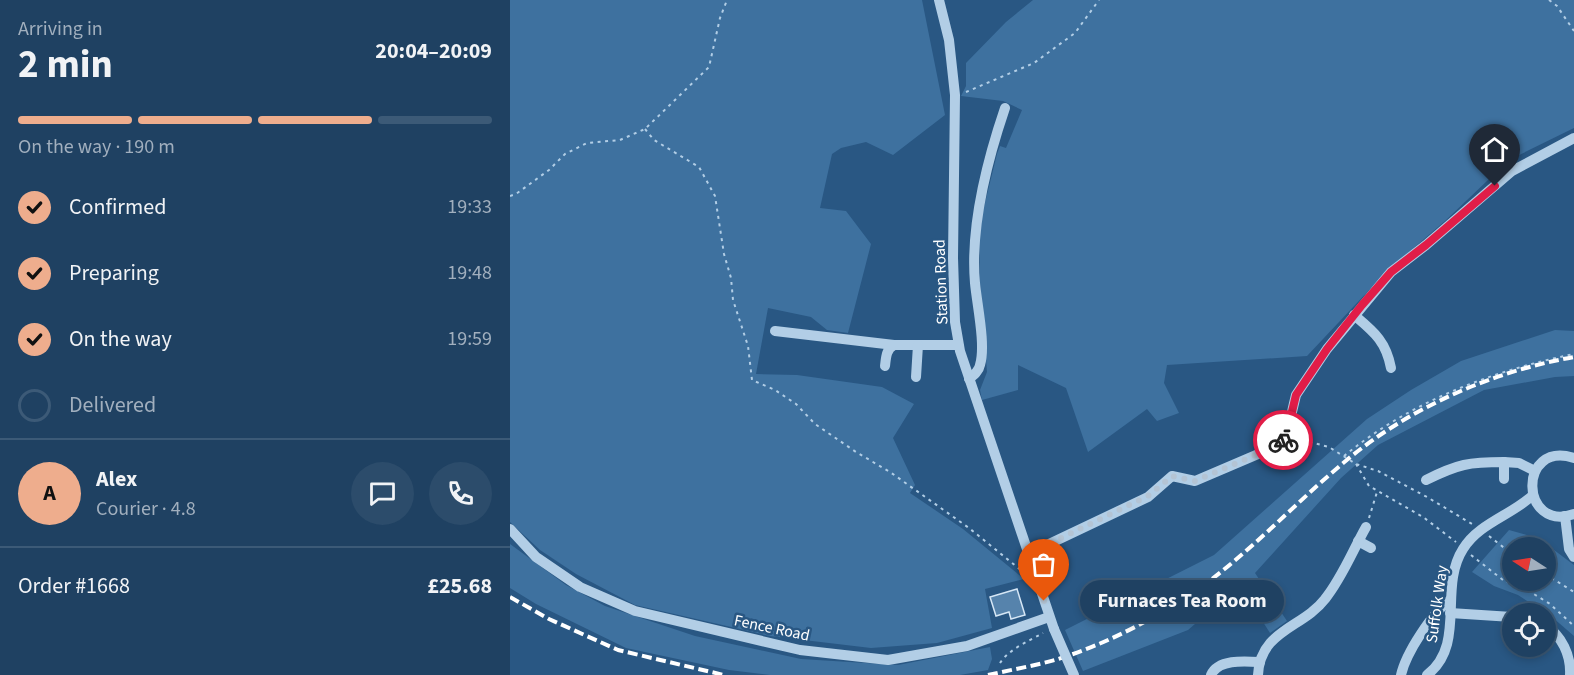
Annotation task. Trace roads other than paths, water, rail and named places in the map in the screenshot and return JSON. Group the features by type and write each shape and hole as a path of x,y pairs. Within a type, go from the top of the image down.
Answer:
{"street":[{"name":"Station Road","path":"939,0 949,40 955,100 953,258 958,345 1049,617 1074,675"},
{"path":"969,379 976,374 980,366 981,347 974,280 974,237 993,141 1005,108"},
{"path":"1028,554 1148,496 1172,476 1195,481 1277,446 1286,437 1296,395 1327,349 1391,272 1512,171 1574,138"},
{"path":"1354,315 1378,336 1388,351 1391,368"},
{"path":"775,331 894,345 958,345"},
{"path":"885,366 890,347 894,345"},
{"path":"916,377 918,345"},
{"path":"1574,458 1561,455 1549,458 1535,471 1531,485 1533,495 1543,509 1553,515 1569,515 1569,549 1574,557"},
{"path":"1426,480 1466,463 1504,462 1518,464 1535,471"},
{"path":"1504,462 1504,479"},
{"name":"Suffolk Way","path":"1427,675 1438,665 1449,642 1453,574 1463,548 1481,530 1526,502 1533,495"},
{"path":"1258,675 1264,652 1272,640 1324,602 1366,527"},
{"name":"Fence Road","path":"510,530 536,557 580,587 635,611 800,650 888,660 967,646 1049,617"},
{"path":"1358,541 1371,548"},
{"path":"1401,675 1404,664 1436,612 1450,600"},
{"path":"1450,613 1502,616"},
{"path":"1556,635 1564,645 1570,675"},
{"path":"1211,675 1213,669 1222,663 1260,663"}],"railway":[{"path":"988,675 1073,654 1147,621 1181,601 1217,575 1348,459 1399,423 1484,382 1544,363 1574,357"},
{"path":"510,597 549,619 618,650 724,675"}],"place":[{"name":"Furnaces Tea Room","path":"1044,601"}]}
